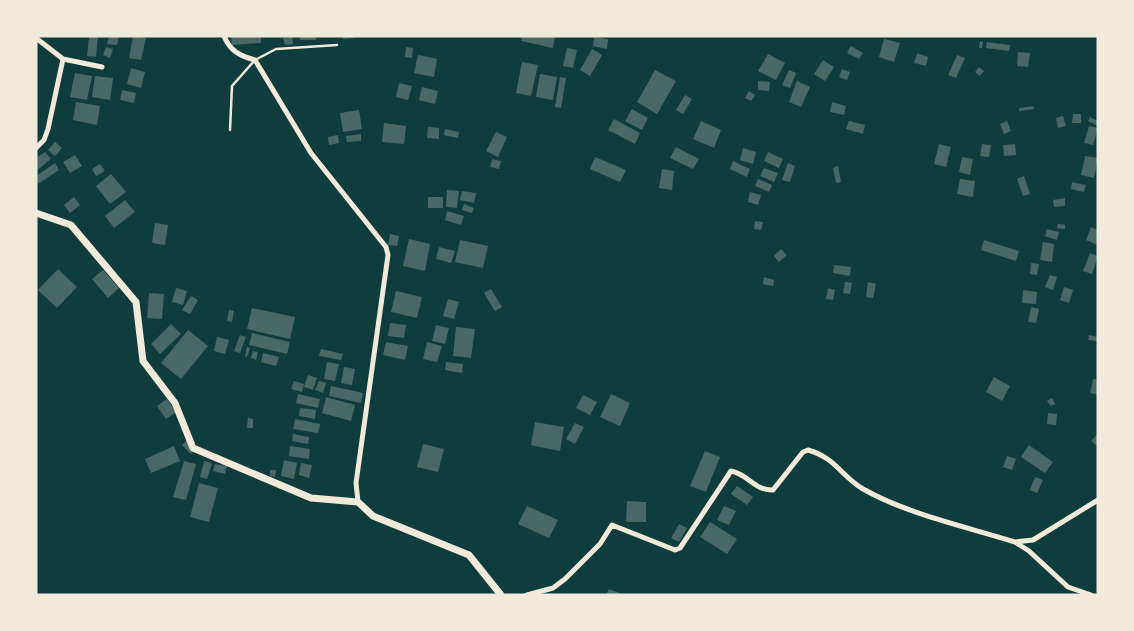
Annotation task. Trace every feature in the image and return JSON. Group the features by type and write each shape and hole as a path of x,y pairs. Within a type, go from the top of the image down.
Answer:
{"street":[{"path":"224,36 228,46 240,56 255,60 311,153 386,247 388,255 356,483 358,502"},
{"path":"36,38 63,59 102,66"},
{"path":"36,148 44,140 48,129 63,59"},
{"path":"36,213 71,225 136,302 143,361 175,403 193,448 311,498 358,502 373,516 469,555 502,595"},
{"path":"527,595 553,588 565,579 600,544 612,524 675,550 680,548 731,471 736,472 761,489 773,490 803,452 808,450 832,460 862,488 878,496 907,508 1014,542 1029,551 1068,587 1091,595"},
{"path":"1014,542 1033,540 1098,500"}],"lane":[{"path":"230,130 232,86 255,60 276,49 336,45"}],"building":[{"path":"89,36 98,36 96,57 87,56"},
{"path":"109,36 119,37 117,45 107,44"},
{"path":"133,36 146,38 141,60 129,58"},
{"path":"231,36 261,36 261,43 232,45"},
{"path":"292,36 293,44 285,45 283,38"},
{"path":"300,36 316,36 316,40 300,40"},
{"path":"343,36 354,36 354,38 343,39"},
{"path":"522,36 555,36 553,48 521,41"},
{"path":"594,37 608,39 607,49 593,46"},
{"path":"884,39 900,43 894,62 879,57"},
{"path":"980,41 983,42 982,48 979,48"},
{"path":"987,42 1010,45 1009,51 986,48"},
{"path":"851,46 863,53 859,59 847,53"},
{"path":"106,47 113,49 110,58 103,55"},
{"path":"406,47 413,48 412,58 405,57"},
{"path":"567,48 577,50 573,68 563,66"},
{"path":"592,49 602,55 590,76 580,70"},
{"path":"1018,52 1030,53 1028,67 1017,66"},
{"path":"917,53 928,57 926,66 914,63"},
{"path":"768,54 785,63 776,80 758,71"},
{"path":"418,55 437,59 434,77 414,73"},
{"path":"957,55 965,58 956,78 948,75"},
{"path":"823,60 834,67 825,81 814,74"},
{"path":"522,62 538,65 531,96 516,93"},
{"path":"979,67 984,71 980,76 975,72"},
{"path":"131,68 145,72 141,88 127,84"},
{"path":"842,69 850,72 847,80 839,77"},
{"path":"655,70 676,81 657,114 637,102"},
{"path":"789,70 796,73 790,88 782,85"},
{"path":"75,73 92,76 87,100 70,97"},
{"path":"540,74 557,77 553,100 536,97"},
{"path":"95,76 113,78 110,100 92,97"},
{"path":"560,77 566,78 561,108 555,107"},
{"path":"758,81 770,82 769,91 758,90"},
{"path":"797,81 810,87 801,107 789,102"},
{"path":"399,83 412,86 408,100 396,97"},
{"path":"422,87 438,91 435,104 419,100"},
{"path":"122,90 136,93 134,103 120,100"},
{"path":"749,91 755,95 751,101 745,98"},
{"path":"685,95 692,99 683,114 676,110"},
{"path":"76,102 100,106 97,125 73,120"},
{"path":"832,102 846,106 844,115 830,112"},
{"path":"1033,106 1034,109 1019,111 1019,108"},
{"path":"632,109 648,118 642,130 625,121"},
{"path":"359,110 362,129 343,132 340,113"},
{"path":"1073,114 1081,114 1081,123 1072,123"},
{"path":"1063,116 1066,126 1058,128 1056,118"},
{"path":"1090,117 1098,121 1098,126 1088,121"},
{"path":"614,119 640,133 635,144 608,130"},
{"path":"701,121 721,130 714,148 693,139"},
{"path":"849,121 865,125 863,134 846,129"},
{"path":"1007,121 1011,131 1004,134 1000,124"},
{"path":"384,123 406,126 404,144 382,142"},
{"path":"1089,126 1098,128 1093,145 1084,143"},
{"path":"428,127 439,128 439,139 427,138"},
{"path":"445,129 459,132 458,138 444,135"},
{"path":"496,132 507,137 498,157 486,151"},
{"path":"361,134 361,141 347,142 346,136"},
{"path":"338,135 339,143 329,145 328,137"},
{"path":"55,142 62,148 55,156 48,150"},
{"path":"939,144 951,147 946,167 934,164"},
{"path":"982,144 991,145 989,157 980,156"},
{"path":"1015,144 1016,155 1004,156 1003,145"},
{"path":"676,147 699,159 693,169 670,158"},
{"path":"743,148 756,152 753,164 740,160"},
{"path":"45,152 51,159 36,171 36,158"},
{"path":"768,152 783,159 779,168 764,161"},
{"path":"75,155 82,166 70,173 63,162"},
{"path":"1085,156 1098,158 1094,178 1081,175"},
{"path":"595,157 626,170 620,182 590,169"},
{"path":"962,157 973,159 970,175 959,172"},
{"path":"492,159 501,161 499,169 490,167"},
{"path":"733,161 750,169 747,177 730,169"},
{"path":"55,163 59,170 38,184 36,176"},
{"path":"788,163 795,166 790,182 782,180"},
{"path":"100,164 105,171 96,176 92,169"},
{"path":"838,166 841,182 836,183 833,168"},
{"path":"764,168 778,173 774,182 760,176"},
{"path":"662,169 674,171 672,190 659,188"},
{"path":"111,174 126,192 110,204 96,186"},
{"path":"1024,176 1030,194 1023,196 1017,179"},
{"path":"758,179 772,185 769,192 755,186"},
{"path":"960,179 975,181 973,197 957,194"},
{"path":"1072,182 1086,185 1084,192 1071,189"},
{"path":"447,190 459,191 457,208 446,207"},
{"path":"462,191 476,193 474,203 460,200"},
{"path":"750,192 761,195 758,205 748,202"},
{"path":"74,197 80,205 70,213 64,205"},
{"path":"428,197 443,197 443,208 428,208"},
{"path":"1065,198 1065,206 1054,207 1053,200"},
{"path":"125,200 135,212 114,228 105,216"},
{"path":"464,204 474,208 472,213 462,210"},
{"path":"447,211 464,216 461,225 445,220"},
{"path":"755,221 763,222 761,230 754,229"},
{"path":"155,223 168,225 165,245 152,243"},
{"path":"1058,224 1065,225 1065,229 1057,228"},
{"path":"1091,227 1098,230 1098,245 1086,240"},
{"path":"1047,229 1059,232 1057,240 1045,236"},
{"path":"390,234 399,236 397,246 388,245"},
{"path":"409,239 430,244 425,271 403,266"},
{"path":"460,240 488,246 483,268 455,262"},
{"path":"984,240 1019,251 1016,261 981,250"},
{"path":"1043,242 1054,244 1052,262 1040,260"},
{"path":"439,247 455,251 451,263 436,259"},
{"path":"781,249 787,255 779,262 774,256"},
{"path":"1090,253 1098,256 1092,274 1083,271"},
{"path":"1031,263 1039,264 1037,275 1030,274"},
{"path":"834,265 851,267 850,276 833,273"},
{"path":"58,269 77,287 57,308 38,290"},
{"path":"103,270 119,288 108,298 92,279"},
{"path":"1050,275 1057,277 1053,290 1045,287"},
{"path":"764,277 774,280 773,286 763,284"},
{"path":"845,282 852,283 850,294 843,293"},
{"path":"868,282 876,284 873,298 866,297"},
{"path":"1064,287 1073,290 1069,303 1060,300"},
{"path":"176,288 187,291 183,305 172,302"},
{"path":"828,288 835,290 833,300 826,299"},
{"path":"491,289 502,307 495,311 484,293"},
{"path":"1023,290 1037,292 1036,304 1022,303"},
{"path":"396,291 422,297 417,318 391,312"},
{"path":"149,293 164,294 162,319 147,318"},
{"path":"191,296 198,300 190,314 182,310"},
{"path":"448,299 459,302 454,319 443,316"},
{"path":"1031,307 1039,309 1036,323 1028,322"},
{"path":"252,308 295,317 290,339 247,329"},
{"path":"229,310 234,311 232,322 227,321"},
{"path":"390,323 406,325 404,338 388,336"},
{"path":"171,324 181,334 160,354 151,344"},
{"path":"436,325 449,328 445,344 432,341"},
{"path":"456,327 475,329 471,358 453,356"},
{"path":"188,330 208,346 181,379 161,363"},
{"path":"252,333 290,342 287,354 249,345"},
{"path":"240,335 246,337 240,353 234,351"},
{"path":"1089,335 1098,337 1097,341 1088,340"},
{"path":"217,337 229,340 225,354 214,351"},
{"path":"386,342 408,346 405,360 383,355"},
{"path":"427,342 442,346 437,362 423,359"},
{"path":"247,347 250,348 247,357 245,356"},
{"path":"321,349 343,354 341,360 319,356"},
{"path":"253,351 258,352 256,360 251,358"},
{"path":"263,353 279,357 276,366 261,362"},
{"path":"327,362 339,364 335,381 324,379"},
{"path":"446,362 463,364 462,373 445,370"},
{"path":"344,367 355,369 352,385 341,383"},
{"path":"308,375 317,378 313,390 304,387"},
{"path":"994,377 1010,386 1002,401 986,392"},
{"path":"1093,379 1098,380 1098,395 1090,393"},
{"path":"294,381 304,384 302,392 291,389"},
{"path":"319,381 326,383 323,393 315,390"},
{"path":"331,386 363,393 361,403 329,396"},
{"path":"298,394 320,399 318,408 296,403"},
{"path":"611,394 630,403 620,426 600,417"},
{"path":"583,395 597,402 590,415 576,408"},
{"path":"326,397 355,405 351,421 322,413"},
{"path":"1052,398 1055,404 1051,406 1047,401"},
{"path":"167,399 176,412 166,419 157,406"},
{"path":"300,408 316,410 315,419 299,416"},
{"path":"1048,413 1057,414 1056,425 1047,424"},
{"path":"248,418 253,419 253,428 247,428"},
{"path":"295,419 320,424 318,433 293,429"},
{"path":"535,422 564,427 560,451 531,445"},
{"path":"575,423 584,427 575,444 566,439"},
{"path":"1098,433 1098,447 1091,441"},
{"path":"293,434 309,437 308,444 292,441"},
{"path":"187,440 196,448 191,454 182,445"},
{"path":"423,444 444,449 438,472 417,467"},
{"path":"1029,445 1053,462 1045,473 1021,457"},
{"path":"174,446 180,461 151,473 145,459"},
{"path":"290,446 310,449 309,459 289,456"},
{"path":"705,451 720,457 706,492 690,486"},
{"path":"1007,456 1016,459 1012,470 1003,467"},
{"path":"284,460 297,463 294,479 281,476"},
{"path":"184,461 196,464 186,500 173,497"},
{"path":"204,461 212,463 207,479 200,477"},
{"path":"301,463 312,465 309,478 299,475"},
{"path":"215,464 227,466 225,474 213,471"},
{"path":"270,470 276,470 275,477 270,476"},
{"path":"1035,477 1043,480 1037,493 1030,490"},
{"path":"199,483 218,488 209,522 190,517"},
{"path":"737,486 753,497 747,505 731,494"},
{"path":"627,501 646,502 646,522 626,522"},
{"path":"527,506 558,520 549,538 518,524"},
{"path":"724,506 736,511 729,525 717,520"},
{"path":"710,522 737,539 727,554 700,537"},
{"path":"679,524 687,528 679,542 671,538"},
{"path":"609,589 624,595 606,595"}]}
